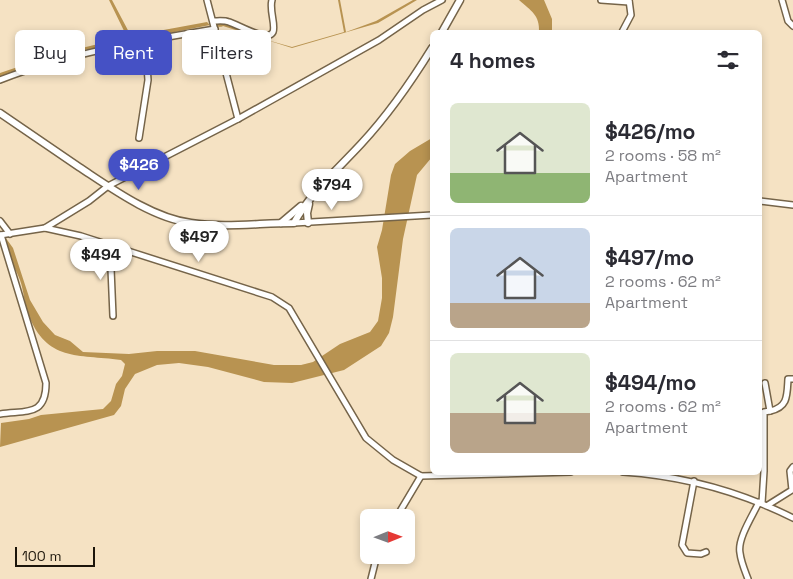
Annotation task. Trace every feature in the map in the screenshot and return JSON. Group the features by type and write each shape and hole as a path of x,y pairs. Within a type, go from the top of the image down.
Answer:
{"street":[{"path":"207,0 238,119"},
{"path":"213,21 227,21 262,35 269,35 274,29 270,8 272,0"},
{"path":"4,235 45,228 89,201 108,186 238,119 379,40 442,0"},
{"path":"443,30 460,0"},
{"path":"601,0 629,1 631,15 623,30"},
{"path":"782,0 788,21 793,26"},
{"path":"172,35 215,29"},
{"path":"0,80 72,56 95,51"},
{"path":"281,223 309,200 391,111 430,51"},
{"path":"139,138 148,75"},
{"path":"0,113 108,186 148,208 190,223 238,225 308,223 430,215"},
{"path":"308,223 307,210 309,200"},
{"path":"294,223 309,200"},
{"path":"762,201 793,205"},
{"path":"0,221 46,383 46,392 41,406 34,410 0,414"},
{"path":"45,228 81,236 272,297 289,308 366,438 393,460 421,476 458,475"},
{"path":"110,245 113,316"},
{"path":"748,579 739,548 741,540 760,503 764,471 764,412 779,409 787,395 788,379 793,378"},
{"path":"765,383 770,411"},
{"path":"768,505 792,490 790,469 793,467"},
{"path":"655,475 694,481 768,505 793,518"},
{"path":"401,509 421,476"},
{"path":"694,481 682,545 687,553 700,554 706,552"},
{"path":"371,579 375,564"}],"shaded area":[{"path":"109,0 112,0 128,30 124,30"},
{"path":"338,0 340,0 346,32 376,21 413,0 417,0 378,23 292,48 271,41 292,47 344,32"},
{"path":"519,0 544,0 552,19 552,30 539,30 538,21 531,10"},
{"path":"207,22 210,25 182,30 172,33 172,30 164,30"},
{"path":"224,22 243,30 223,26 221,24"},
{"path":"95,45 95,48 85,50 85,47"},
{"path":"15,68 15,72 0,77 0,73"},
{"path":"430,139 430,159 417,175 403,239 393,317 389,333 381,346 344,370 292,383 264,382 208,367 179,363 157,365 135,374 125,389 121,406 114,415 0,447 1,423 29,419 41,415 103,409 111,401 125,364 121,360 65,353 44,341 28,314 20,280 5,248 0,230 13,248 30,300 43,322 55,335 70,341 83,352 129,354 157,351 195,351 274,365 301,365 313,362 340,344 370,332 378,321 382,298 382,278 377,247 382,230 391,175 395,164 410,151"}]}
